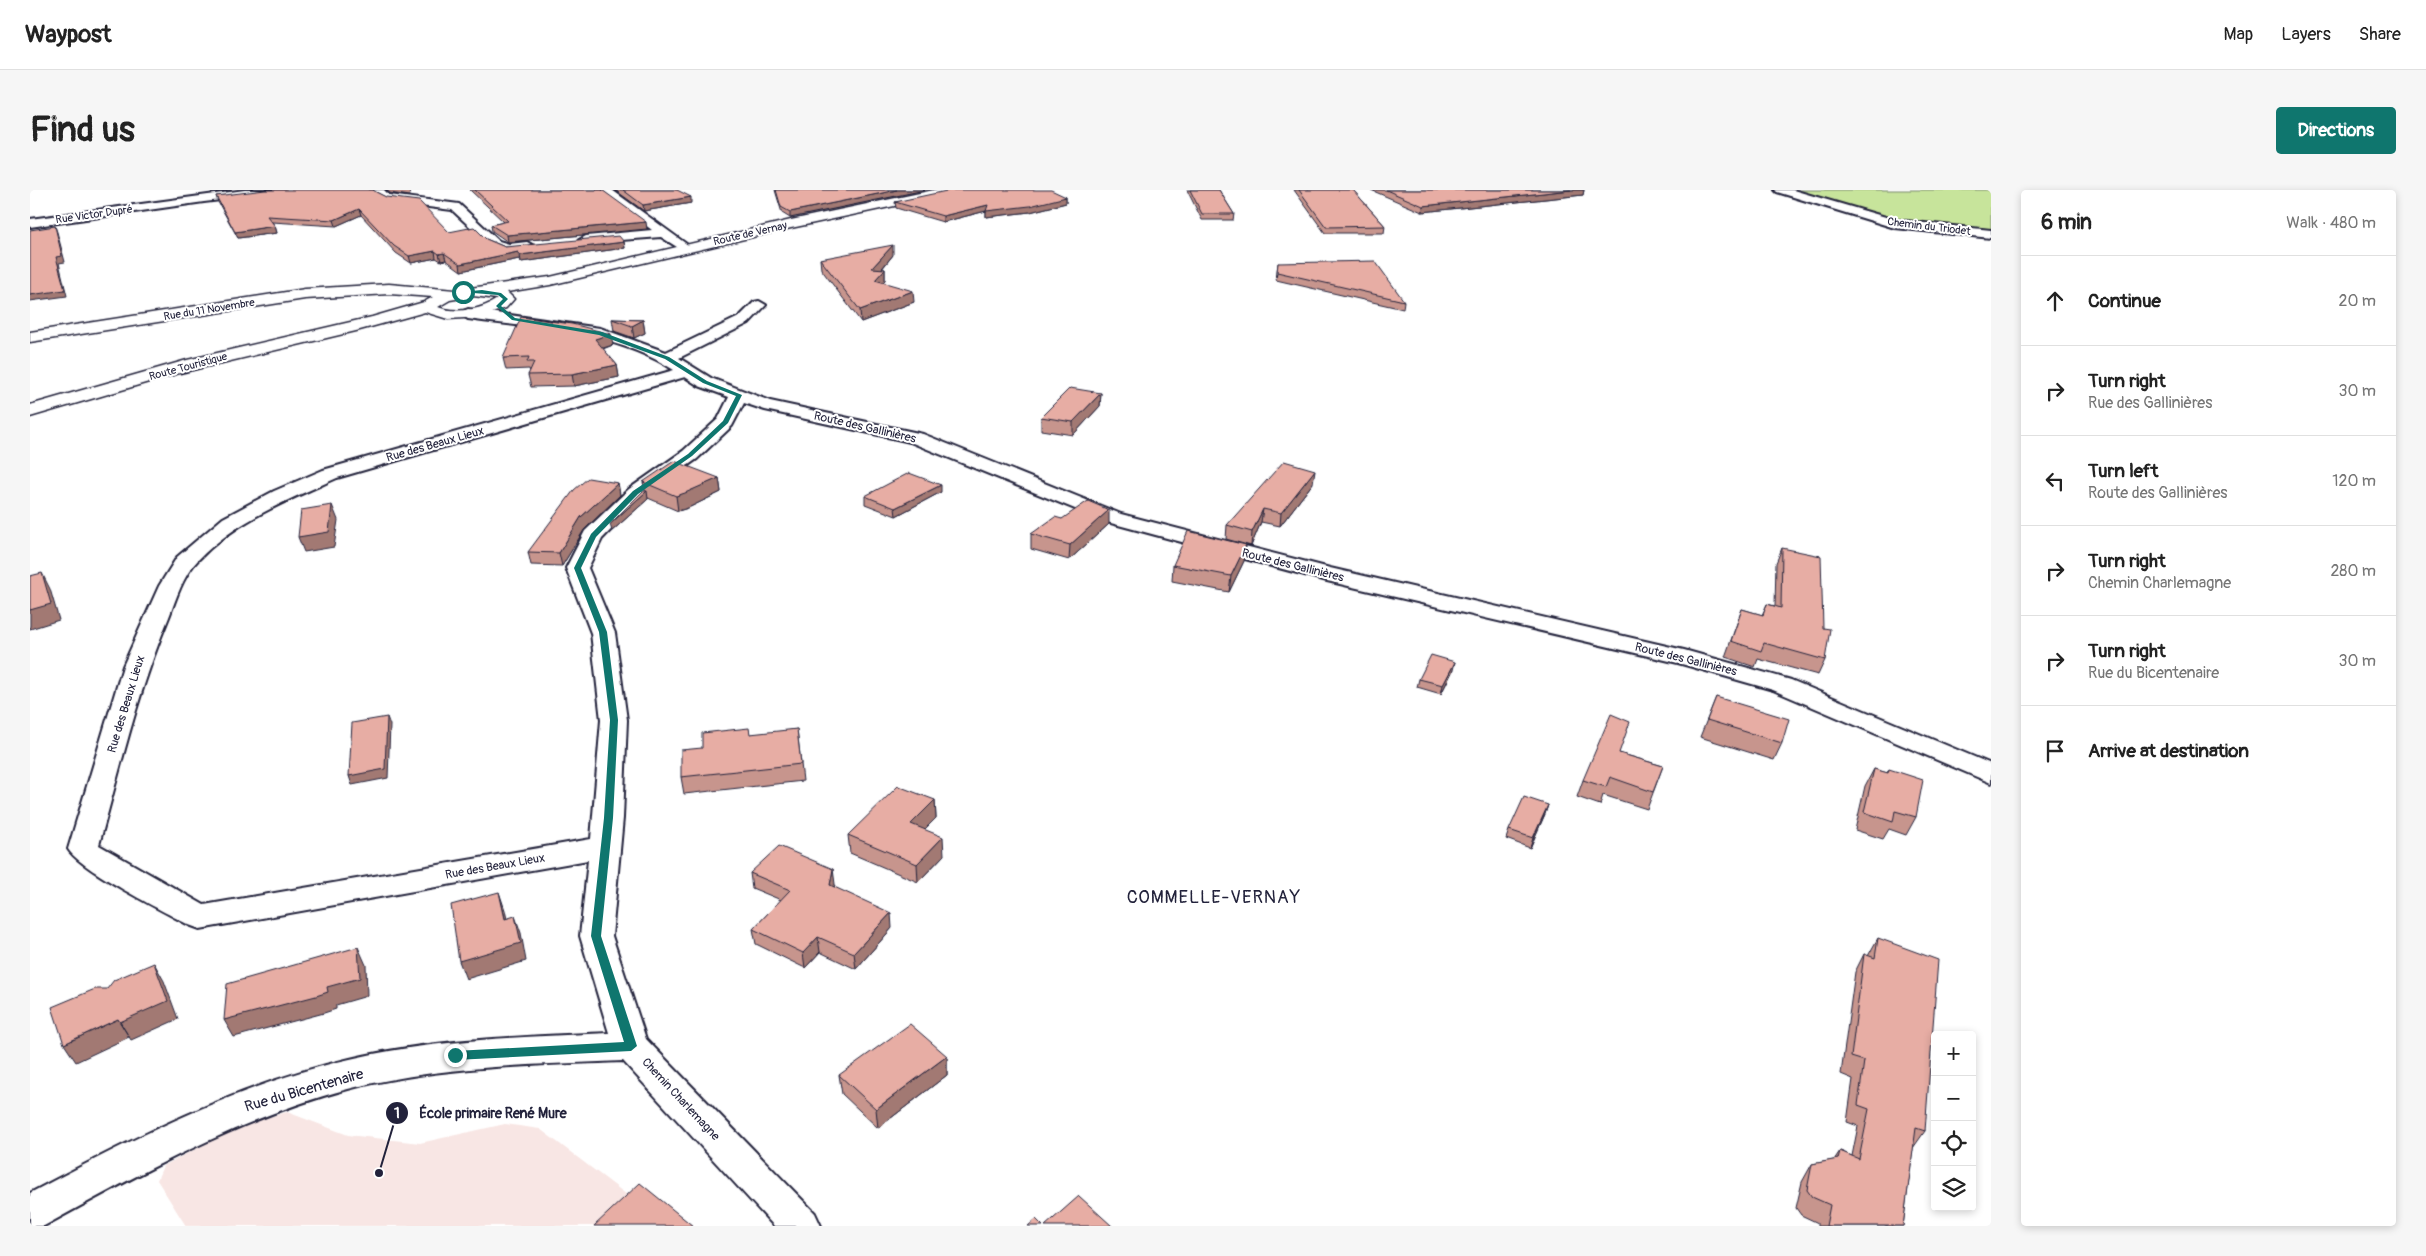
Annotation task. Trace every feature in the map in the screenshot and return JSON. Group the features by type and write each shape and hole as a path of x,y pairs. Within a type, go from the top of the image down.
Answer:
{"street":[{"name":"Rue Victor Dupré","path":"30,223 194,195 278,190"},
{"path":"377,190 385,198 455,207 464,212 497,246 507,248 536,245"},
{"path":"604,190 685,248"},
{"name":"Route de Vernay","path":"454,294 550,281 685,248 950,190"},
{"name":"Chemin du Triodet","path":"1781,190 1895,224 1991,234"},
{"path":"576,241 664,233"},
{"name":"Route de Vernay","path":"461,314 505,309 550,281"},
{"name":"Rue du 11 Novembre","path":"30,337 305,294 389,289 454,294"},
{"name":"Rue du 11 Novembre","path":"389,289 432,303 435,312 461,314"},
{"path":"482,291 504,296 506,299 505,309"},
{"name":"Route Touristique","path":"30,411 90,392 206,361 348,327 432,303 454,294"},
{"path":"677,365 744,320 759,306"},
{"name":"Route des Gallinières","path":"505,309 600,333 677,365 705,382 764,405 916,438 1114,518 1327,574 1684,657 1782,685 1991,774"},
{"name":"Route Touristique","path":"348,327 422,316 461,314"},
{"name":"Rue des Beaux Lieux","path":"605,847 200,916 104,863 83,849 136,666 170,586 188,558 230,522 281,495 330,474 677,365"},
{"name":"Chemin Charlemagne","path":"739,395 726,422 690,455 636,493 593,536 577,568 603,632 614,720 605,847 596,936 631,1046 801,1226"},
{"name":"Rue du Bicentenaire","path":"30,1213 114,1168 238,1109 349,1074 455,1055 631,1046"}],"shaded area":[{"path":"287,1112 348,1135 420,1143 505,1124 540,1129 668,1226 186,1226 157,1180 163,1166 244,1124"}],"green space":[{"path":"1792,190 1991,190 1991,229 1899,221"}],"building":[{"path":"265,190 373,190 386,197 419,201 449,232 474,227 486,239 505,247 619,236 624,242 520,255 518,252 460,264 444,253 439,254 435,251 409,256 394,246 359,209 334,220 267,216 275,226 235,232 216,196"},
{"path":"475,190 602,190 646,222 507,235 491,225 508,221"},
{"path":"623,190 677,190 691,197 643,205"},
{"path":"776,190 897,190 790,212 781,207"},
{"path":"951,190 1051,190 1066,197 1030,206 986,211 988,205 943,216 895,202"},
{"path":"1190,190 1219,190 1234,214 1202,214"},
{"path":"1299,190 1353,190 1385,226 1326,227"},
{"path":"1386,190 1571,190 1423,206"},
{"path":"55,226 62,256 56,257 65,290 30,295 30,230"},
{"path":"893,245 872,268 885,269 875,280 913,291 860,310 820,259"},
{"path":"1375,261 1404,301 1277,272 1278,263"},
{"path":"521,317 572,324 611,334 595,339 617,365 572,374 528,375 534,362 527,362 529,357 503,358"},
{"path":"612,319 643,320 632,326"},
{"path":"1070,388 1101,393 1073,422 1041,417"},
{"path":"674,461 719,478 676,496 643,482"},
{"path":"1284,461 1315,470 1281,513 1263,509 1252,532 1227,525"},
{"path":"909,473 941,485 895,508 865,496"},
{"path":"588,478 618,483 581,517 559,553 528,552 574,490"},
{"path":"643,491 647,491 610,524"},
{"path":"1088,501 1109,510 1070,545 1031,534 1055,517 1062,519"},
{"path":"332,505 329,532 298,537 301,510"},
{"path":"1188,531 1246,545 1231,576 1173,565"},
{"path":"1782,548 1821,556 1823,628 1830,629 1825,660 1764,643 1761,651 1731,641 1742,609 1763,615 1767,604 1781,608"},
{"path":"42,573 51,604 30,610 30,576"},
{"path":"1431,655 1455,662 1443,685 1419,679"},
{"path":"1716,697 1789,719 1782,743 1707,720"},
{"path":"1611,714 1630,722 1619,753 1663,766 1653,792 1610,777 1606,787 1583,780"},
{"path":"387,717 385,769 349,776 352,723"},
{"path":"749,728 750,734 797,729 801,764 681,777 681,750 702,748 702,733"},
{"path":"1874,769 1888,773 1889,769 1923,780 1916,817 1895,811 1893,822 1864,812"},
{"path":"898,786 935,800 911,824 943,837 917,864 848,835"},
{"path":"1524,797 1548,805 1533,838 1509,830"},
{"path":"779,846 833,869 830,885 891,913 854,953 818,937 803,953 753,929 790,890 750,873"},
{"path":"499,892 505,919 515,916 521,943 459,961 451,905"},
{"path":"1878,938 1938,960 1933,1031 1931,1031 1925,1131 1916,1128 1903,1226 1826,1226 1830,1205 1812,1197 1807,1190 1812,1164 1838,1159 1840,1151 1859,1159 1869,1109 1858,1105 1864,1061 1851,1057 1864,954 1875,958"},
{"path":"358,947 360,978 327,987 328,992 316,996 224,1020 227,984"},
{"path":"154,963 168,1001 120,1022 118,1019 64,1044 52,1007 95,989 107,989 114,980"},
{"path":"910,1024 947,1056 876,1109 839,1075"},
{"path":"640,1183 693,1226 594,1226"},
{"path":"1079,1196 1112,1226 1045,1226"},
{"path":"1036,1219 1043,1226 1028,1226"}],"place":[{"name":"École primaire René Mure","path":"379,1173"}],"district":[{"name":"COMMELLE-VERNAY","path":"1214,897"}],"route":[{"path":"455,1055 631,1046 596,936 608,818 614,720 603,632 577,568 593,536 636,493 690,455 726,422 739,395 705,382 667,358 600,333 513,319 498,306 506,299 499,294 482,291 463,292"}]}
